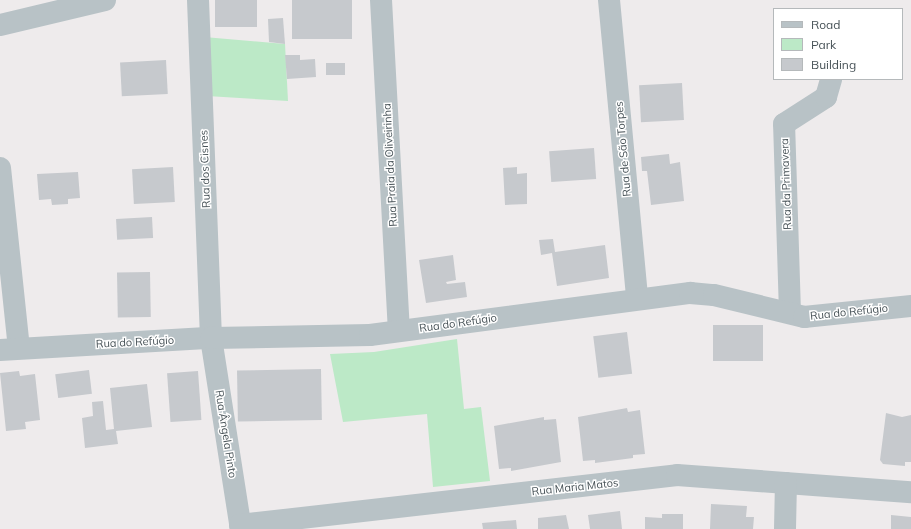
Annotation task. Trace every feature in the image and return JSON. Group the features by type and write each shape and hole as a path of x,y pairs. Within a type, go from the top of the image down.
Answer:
{"street":[{"path":"0,25 106,0"},
{"name":"Rua dos Cisnes","path":"198,0 211,338"},
{"name":"Rua Praia da Oliveirinha","path":"381,0 399,331"},
{"name":"Rua de São Torpes","path":"604,1 637,298"},
{"name":"Rua da Primavera","path":"790,313 784,124 826,97 831,80"},
{"path":"0,168 10,349"},
{"name":"Rua do Refúgio","path":"10,349 211,338 338,337 399,331 637,298 690,293 708,294 790,313 818,317 911,306"},
{"name":"Rua Ângela Pinto","path":"211,338 241,527"},
{"name":"Rua Maria Matos","path":"241,527 677,475 911,492"},
{"path":"785,529 786,483"}],"green space":[{"path":"204,37 285,44 288,101 207,96"},
{"path":"457,339 464,409 481,407 490,481 433,487 427,414 343,422 330,354 374,352"}],"building":[{"path":"215,0 257,0 257,27 215,27"},
{"path":"292,0 352,0 352,39 292,39"},
{"path":"283,18 285,44 269,42 268,19"},
{"path":"285,55 300,55 300,60 315,59 316,77 287,79"},
{"path":"166,60 168,94 122,96 120,62"},
{"path":"326,63 345,63 345,75 326,75"},
{"path":"682,83 684,120 641,122 639,85"},
{"path":"594,148 596,179 551,182 549,151"},
{"path":"669,154 670,164 680,162 684,201 651,205 647,171 642,171 641,157"},
{"path":"173,167 175,202 134,204 132,169"},
{"path":"517,167 517,174 527,173 527,204 505,205 503,168"},
{"path":"78,172 80,198 68,199 68,204 52,205 51,199 39,200 37,174"},
{"path":"152,217 153,238 117,240 116,219"},
{"path":"553,239 555,252 605,245 609,278 557,286 552,253 541,255 539,240"},
{"path":"453,255 456,280 446,282 447,284 465,282 467,297 426,303 419,260"},
{"path":"150,272 151,317 118,318 117,273"},
{"path":"713,325 763,325 763,361 713,361"},
{"path":"627,332 632,374 598,378 593,336"},
{"path":"321,369 322,420 238,421 237,370"},
{"path":"89,370 92,394 58,398 55,374"},
{"path":"19,371 20,376 35,374 40,420 25,422 26,429 6,431 0,373"},
{"path":"198,371 201,420 170,422 167,373"},
{"path":"147,384 152,427 116,431 118,444 85,448 82,418 93,416 92,402 103,401 106,430 114,429 110,388"},
{"path":"627,408 628,412 640,410 645,454 633,455 633,458 595,463 595,460 583,461 578,417"},
{"path":"886,413 902,417 911,415 911,462 905,462 905,466 883,464 880,460"},
{"path":"544,417 544,420 556,419 561,462 511,471 511,468 499,469 494,426"},
{"path":"711,504 747,506 746,517 754,517 753,529 710,529"},
{"path":"620,511 622,529 590,529 588,515"},
{"path":"662,514 683,514 683,529 645,529 645,517 662,518"},
{"path":"566,515 569,529 538,529 538,518"},
{"path":"891,515 911,517 911,529 891,529"},
{"path":"516,520 517,529 483,529 482,523"}]}
